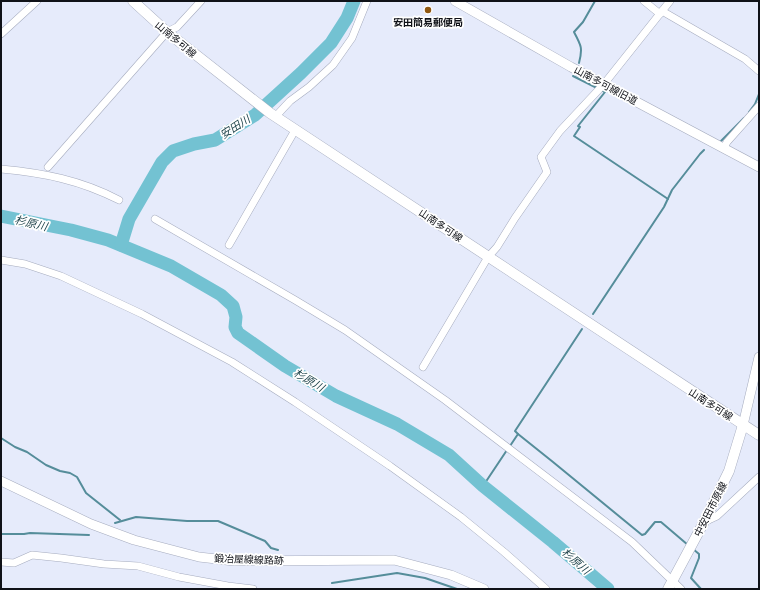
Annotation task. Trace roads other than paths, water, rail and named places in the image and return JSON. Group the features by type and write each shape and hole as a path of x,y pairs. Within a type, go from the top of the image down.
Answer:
{"main road":[{"name":"山南多可線","path":"133,1 167,32 255,102 759,436"},
{"name":"中安田市原線","path":"670,584 691,547 729,471 743,425"}],"street":[{"path":"1,34 37,1"},
{"path":"48,167 167,32 177,27 201,1"},
{"path":"273,114 309,87 333,65 352,38 368,1"},
{"name":"山南多可線旧道","path":"455,1 571,67 759,167"},
{"path":"644,1 745,59 759,71"},
{"path":"423,367 488,256 498,247 515,218 547,172 541,157 560,131 604,84 670,1"},
{"path":"724,148 727,142 759,106"},
{"path":"229,245 294,132 298,130"},
{"path":"1,169 34,172 76,182 106,193 119,200"},
{"path":"155,219 296,300 351,334 444,400 632,542 670,584 681,589"},
{"path":"1,260 25,264 61,276 142,314 232,362 295,402 390,466 460,517 504,552 546,589"},
{"path":"743,425 759,356"},
{"path":"704,522 717,516 759,477"},
{"name":"鍛冶屋線線路跡","path":"1,482 92,524 134,540 199,557 234,561 394,560 451,574 484,589"},
{"path":"1,562 14,564 32,555 104,564 138,566 180,577 253,589"}],"waterway":[{"name":"安田川","path":"121,245 129,219 162,162 173,151 194,144 215,140 255,115 331,43 347,18 354,1"},
{"path":"579,63 581,47 574,32 583,22 595,1"},
{"path":"573,76 597,88"},
{"path":"601,90 605,92 578,126 580,127 574,136 668,199"},
{"path":"749,112 755,104 759,94"},
{"path":"721,141 744,118"},
{"path":"593,314 664,207 672,190 704,150"},
{"name":"杉原川","path":"1,216 71,230 108,240 171,266 221,295 233,306 236,317 235,327 238,333 285,366 336,396 397,424 449,455 483,486 553,542 608,589"},
{"path":"510,446 518,434 515,431 582,329"},
{"path":"518,434 642,535 645,534 655,522 661,522 688,545"},
{"path":"1,438 15,447 27,452 46,465 60,471 70,473 77,477 86,493 120,520"},
{"path":"483,486 507,450"},
{"path":"115,523 136,517 187,521 218,521 265,541 271,548 278,550"},
{"path":"1,534 30,533 89,535"},
{"path":"693,549 699,554 699,558 691,578 701,589"},
{"path":"332,583 397,573 425,578 457,589"}],"place":[{"name":"安田簡易郵便局","path":"428,10"}]}
